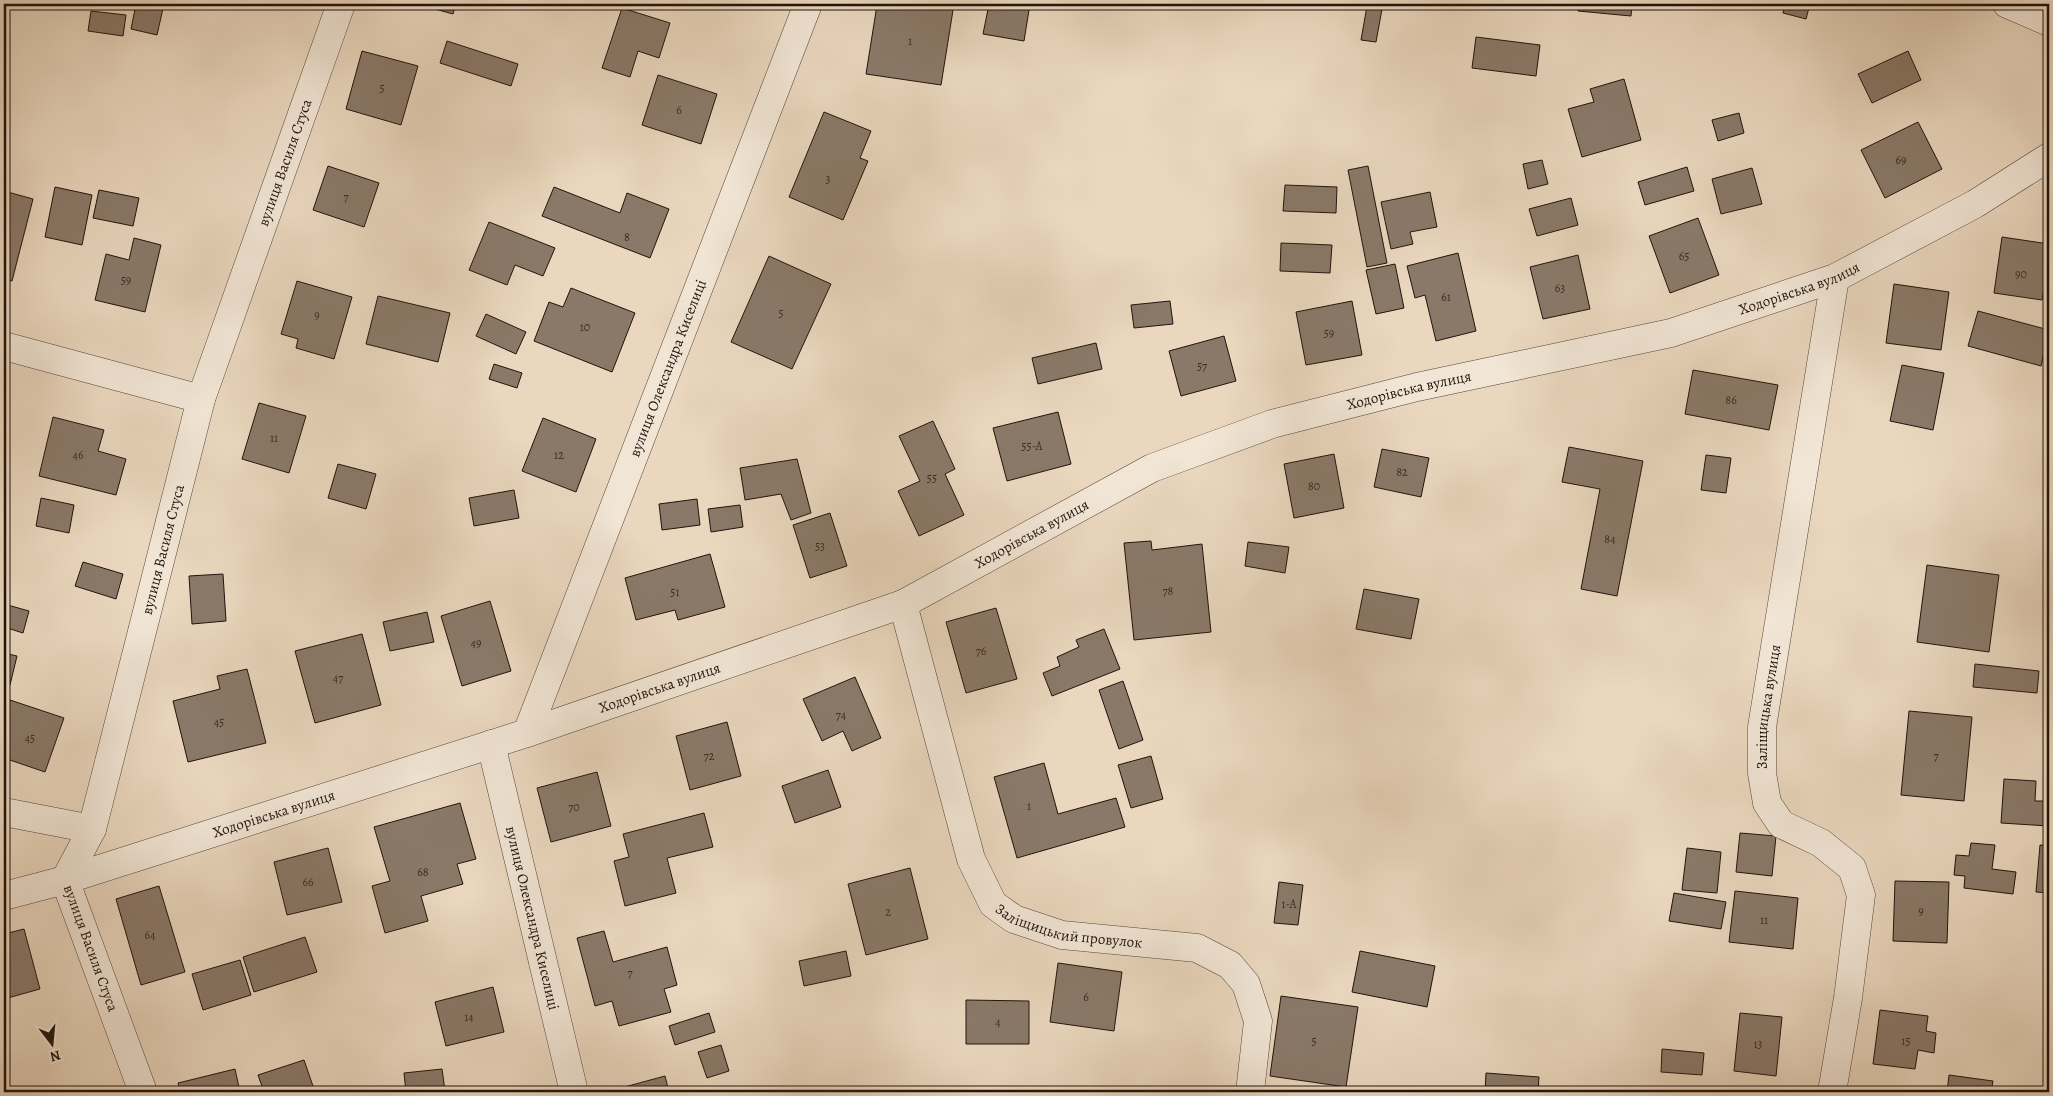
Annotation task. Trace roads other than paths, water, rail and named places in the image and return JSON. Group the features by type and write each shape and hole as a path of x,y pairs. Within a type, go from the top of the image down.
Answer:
{"street":[{"name":"вулиця Василя Стуса","path":"143,1092 65,880 92,829 201,398 340,4"},
{"name":"вулиця Олександра Киселиці","path":"528,733 808,4"},
{"path":"2006,4 2049,22"},
{"name":"Ходорівська вулиця","path":"4,896 65,880 528,733 903,604 1152,468 1272,424 1417,387 1671,333 1835,278 1975,204 2049,157"},
{"name":"Заліщицька вулиця","path":"1832,1092 1848,998 1862,895 1852,868 1820,843 1781,824 1767,803 1762,773 1762,727 1835,278"},
{"path":"4,346 201,398"},
{"name":"Заліщицький провулок","path":"903,604 971,858 993,904 1014,919 1062,935 1197,948 1230,965 1246,984 1258,1021 1250,1092"},
{"name":"вулиця Олександра Киселиці","path":"491,744 574,1092"},
{"path":"4,812 92,829"}]}
